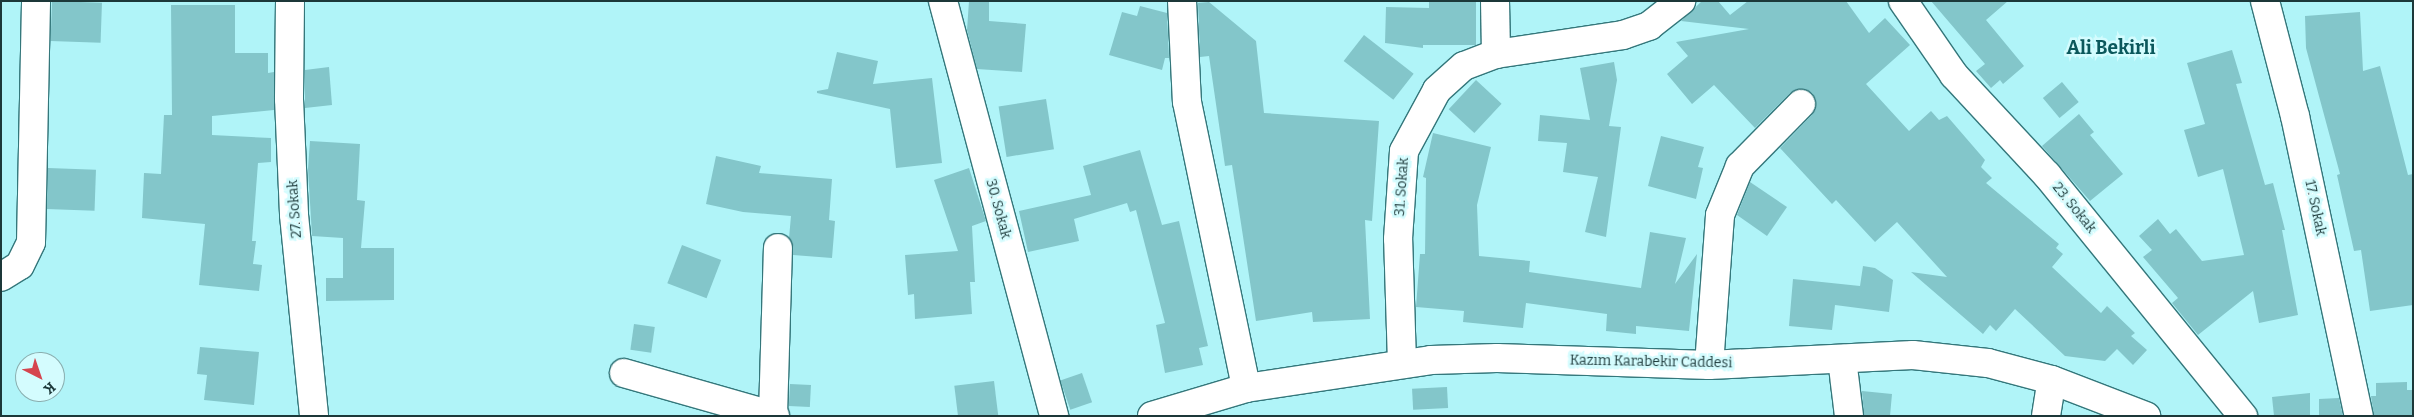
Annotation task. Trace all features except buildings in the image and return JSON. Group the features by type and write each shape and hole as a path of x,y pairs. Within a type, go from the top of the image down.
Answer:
{"street":[{"path":"1,277 20,265 27,255 32,235 36,1"},
{"name":"27. Sokak","path":"290,1 289,99 294,215 314,416"},
{"name":"30. Sokak","path":"944,1 1054,416"},
{"path":"1182,1 1187,102 1246,388"},
{"path":"1495,1 1496,54"},
{"name":"31. Sokak","path":"1402,363 1398,239 1404,152 1437,90 1464,66 1496,54 1623,35 1648,26 1681,1"},
{"name":"23. Sokak","path":"1903,1 1954,75 2047,175 2243,416"},
{"name":"17. Sokak","path":"2265,1 2295,116 2359,416"},
{"path":"1709,365 1720,215 1740,166 1801,104"},
{"path":"624,373 774,415 778,248"},
{"name":"Kazım Karabekir Caddesi","path":"1152,416 1246,388 1402,363 1497,358 1709,365 1945,356 1988,363 2052,380 2146,416"},
{"path":"1842,359 1849,416"},
{"path":"2046,416 2052,380"}],"district":[{"name":"Ali Bekirli","path":"2111,48"}]}
